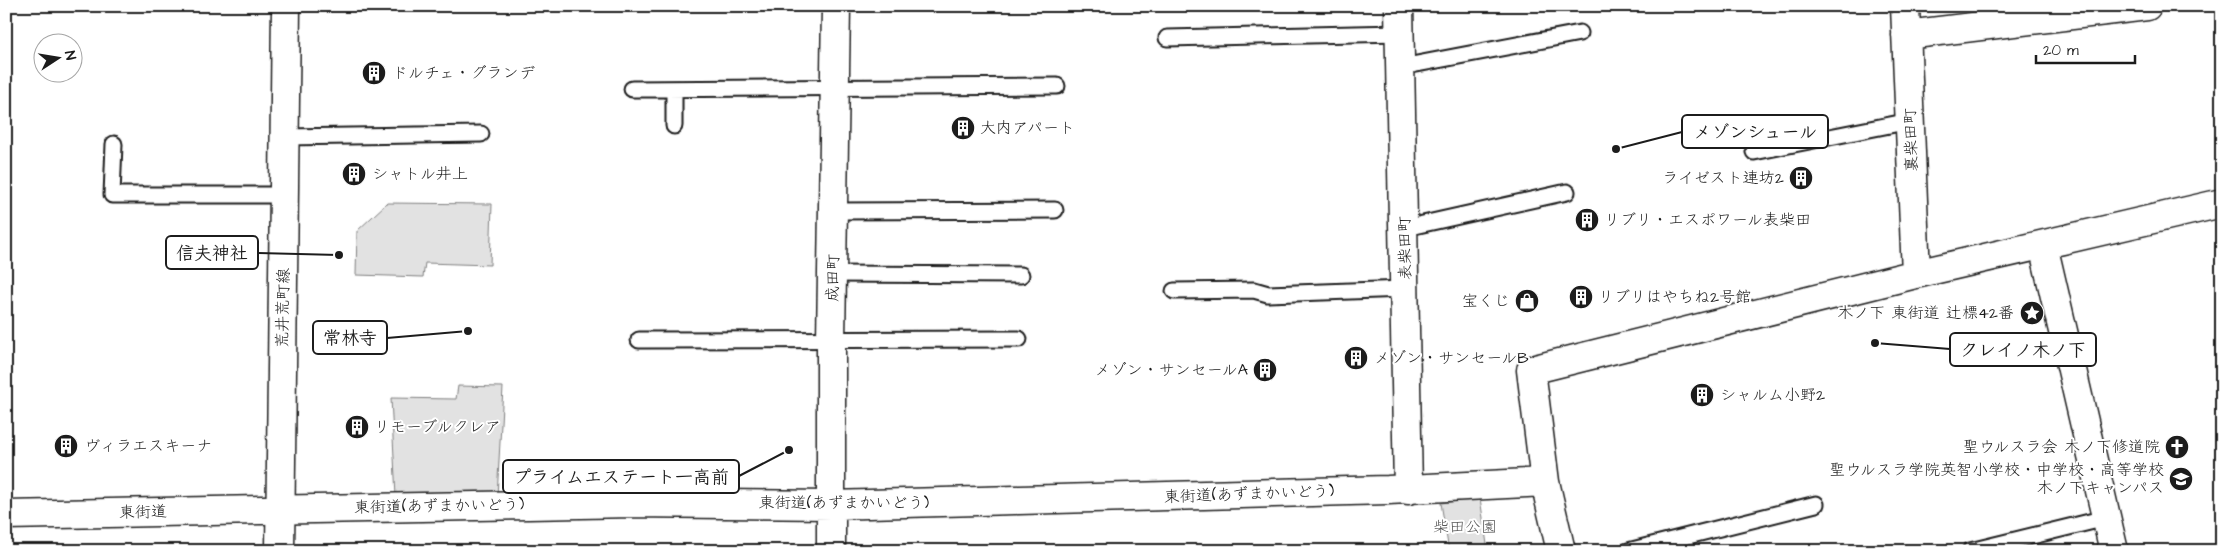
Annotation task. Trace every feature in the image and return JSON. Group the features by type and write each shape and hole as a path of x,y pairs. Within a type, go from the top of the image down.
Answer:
{"street":[{"name":"荒井荒町線","path":"280,551 286,6"},
{"name":"成田町","path":"831,551 831,340 836,6"},
{"name":"表柴田町","path":"1400,6 1408,490"},
{"name":"裏柴田町","path":"1905,6 1916,274"},
{"path":"1906,35 2147,6"},
{"path":"1561,551 1546,482 1531,370 1916,274 2222,203"},
{"path":"2042,245 2114,551"},
{"name":"東街道(あずまかいどう)","path":"280,509 633,502 832,505 1408,490 1546,482"},
{"name":"東街道","path":"6,515 280,509"}],"lane":[{"path":"1167,38 1400,33"},
{"path":"1401,68 1580,33"},
{"path":"632,89 1057,86"},
{"path":"674,89 674,126"},
{"path":"1754,152 1910,122"},
{"path":"285,137 481,134"},
{"path":"114,144 112,195 284,195"},
{"path":"1405,228 1567,192"},
{"path":"834,211 1055,210"},
{"path":"833,274 1022,275"},
{"path":"1174,292 1254,290 1268,294 1405,289"},
{"path":"638,340 1019,339"},
{"path":"1628,551 1816,504"},
{"path":"1970,551 2106,518"}],"green space":[{"path":"387,203 492,204 490,265 425,263 423,277 356,275 357,231"},
{"path":"458,386 503,387 497,497 396,497 391,398 456,399"},
{"name":"柴田公園","path":"1480,498 1488,551 1449,551 1441,503"}],"place":[{"name":"ドルチェ・グランデ","path":"374,73"},
{"name":"大内アパート","path":"963,128"},
{"name":"メゾンシュール","path":"1616,149"},
{"name":"シャトル井上","path":"354,174"},
{"name":"ライゼスト連坊2","path":"1801,178"},
{"name":"リブリ・エスポワール表柴田","path":"1587,220"},
{"name":"信夫神社","path":"339,255"},
{"name":"リブリはやちね2号館","path":"1581,297"},
{"name":"宝くじ","path":"1527,301"},
{"name":"木ノ下 東街道 辻標42番","path":"2032,313"},
{"name":"常林寺","path":"468,331"},
{"name":"クレイノ木ノ下","path":"1875,343"},
{"name":"メゾン・サンセールB","path":"1356,358"},
{"name":"メゾン・サンセールA","path":"1265,370"},
{"name":"シャルム小野2","path":"1702,395"},
{"name":"リモーブルクレア","path":"357,427"},
{"name":"ヴィラエスキーナ","path":"66,446"},
{"name":"聖ウルスラ会 木ノ下修道院","path":"2177,447"},
{"name":"プライムエステート一高前","path":"789,450"},
{"name":"聖ウルスラ学院英智小学校・中学校・高等学校 木ノ下キャンパス","path":"2181,479"}]}
